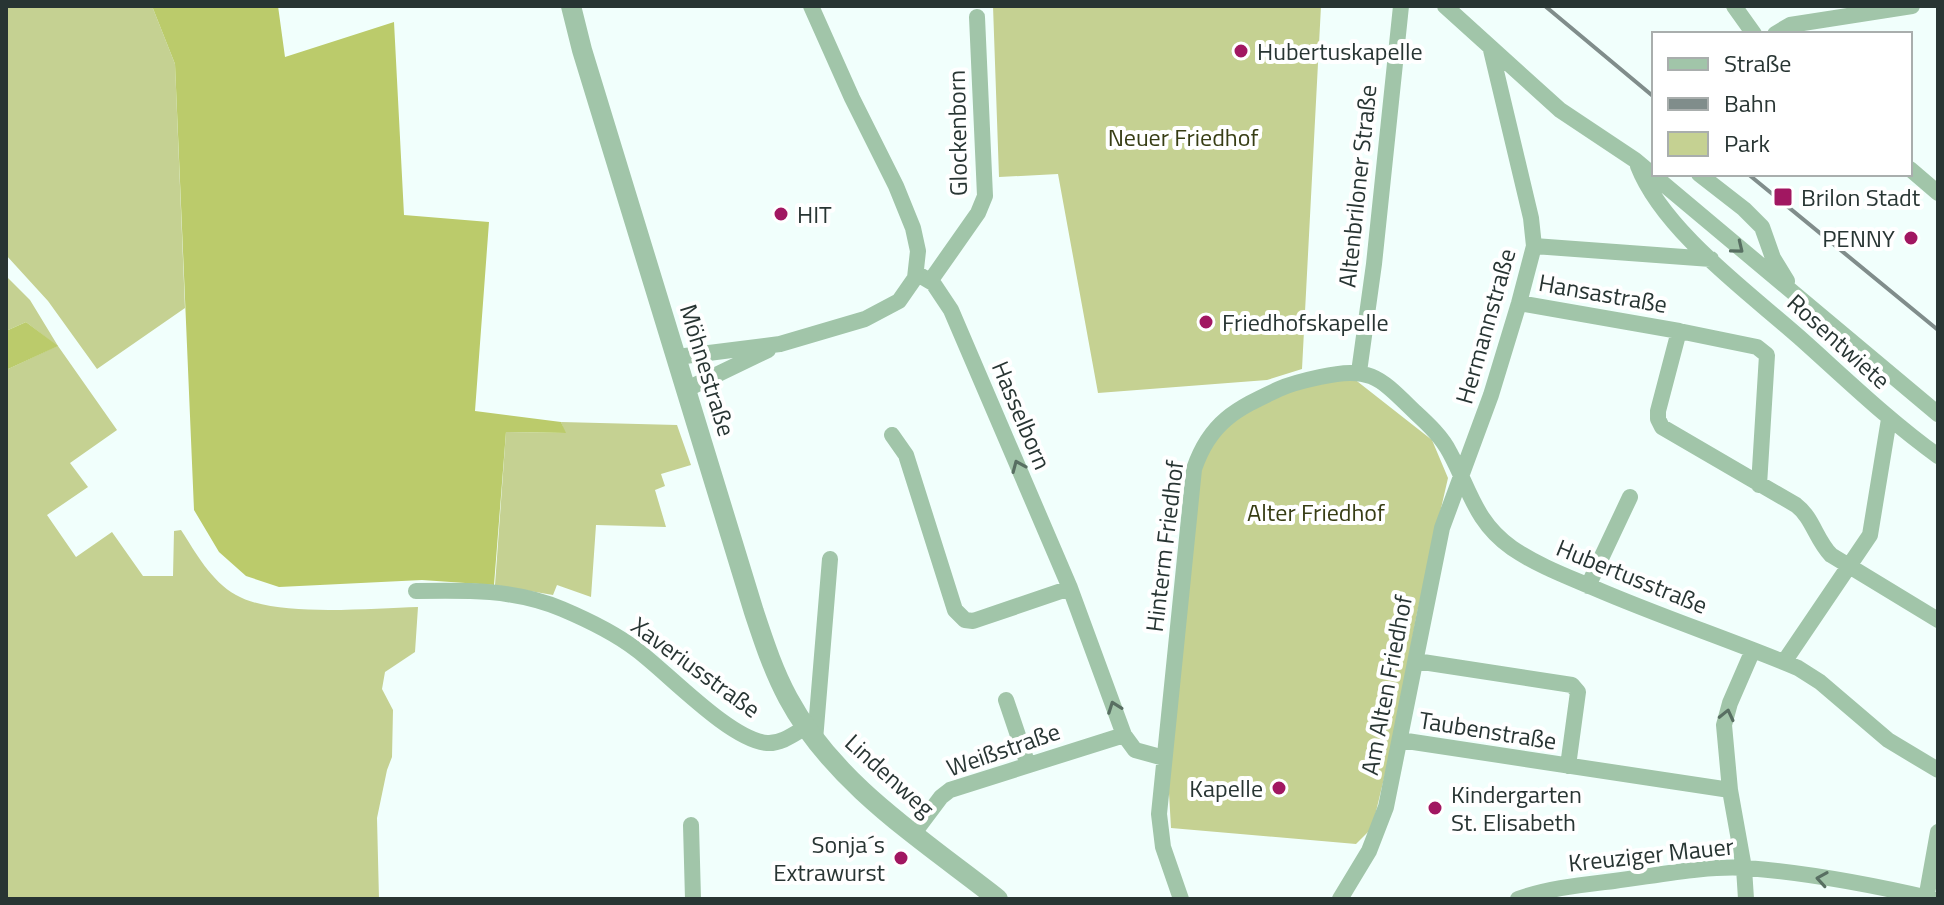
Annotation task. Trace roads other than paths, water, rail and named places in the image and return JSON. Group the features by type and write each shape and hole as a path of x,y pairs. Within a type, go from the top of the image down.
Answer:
{"street":[{"name":"Möhnestraße","path":"571,6 771,662 787,697 811,733"},
{"path":"687,389 780,344 883,312 905,296 924,276 913,228 896,186 811,6"},
{"name":"Altenbriloner Straße","path":"1359,372 1374,264 1401,6"},
{"path":"1445,6 1575,122 1645,163"},
{"path":"1734,6 1751,30"},
{"path":"1742,6 1751,30"},
{"path":"1778,32 1790,25 1912,6"},
{"name":"Glockenborn","path":"924,276 978,213 985,196 977,17"},
{"name":"Hermannstraße","path":"1461,474 1491,395 1534,246 1531,218 1491,50"},
{"name":"Rosentwiete","path":"1645,163 1654,199 1711,259 1889,419 1938,456"},
{"path":"1912,171 1938,193"},
{"path":"1660,176 1938,414"},
{"path":"1701,176 1756,221 1768,239 1787,286"},
{"path":"1534,246 1711,259"},
{"name":"Hasselborn","path":"924,276 951,310 1070,588 1124,735"},
{"name":"Hansastraße","path":"1519,303 1757,347 1767,355 1759,485"},
{"name":"Hansastraße","path":"1679,331 1658,419 1662,427 1801,509 1827,551 1938,620"},
{"path":"677,357 780,344"},
{"name":"Hubertusstraße","path":"1359,372 1383,382 1429,425 1448,448 1475,508 1505,543 1542,566 1784,662 1815,678 1888,740 1938,770"},
{"name":"Hinterm Friedhof","path":"1181,899 1160,832 1159,814 1191,481 1203,445 1229,415 1266,395 1300,382 1359,372"},
{"path":"1784,662 1873,529 1889,419"},
{"path":"892,435 906,455 959,617 973,621 1070,588"},
{"name":"Am Alten Friedhof","path":"1340,899 1377,834 1386,807 1442,528 1461,474"},
{"path":"1588,586 1630,497"},
{"name":"Lindenweg","path":"830,559 811,733 854,783 998,899"},
{"name":"Xaveriusstraße","path":"416,591 499,592 549,604 624,641 715,715 748,736 772,743 811,733"},
{"path":"1746,899 1724,742 1725,719 1753,650"},
{"name":"Taubenstraße","path":"1416,661 1572,685 1578,692 1568,766"},
{"path":"1006,700 1028,765"},
{"path":"1124,735 1135,750 1164,758"},
{"name":"Weißstraße","path":"914,833 945,793 1124,735"},
{"name":"Taubenstraße","path":"1400,740 1730,788"},
{"path":"691,825 693,899"},
{"path":"1928,899 1938,832"},
{"name":"Kreuziger Mauer","path":"1518,899 1674,873 1744,868 1825,879 1928,899"}],"railway":[{"path":"1545,6 1652,95"},
{"path":"1750,176 1938,330"}],"place":[{"name":"Hubertuskapelle","path":"1241,51"},
{"name":"Brilon Stadt","path":"1783,197"},
{"name":"HIT","path":"781,214"},
{"name":"PENNY","path":"1911,238"},
{"name":"Friedhofskapelle","path":"1206,322"},
{"name":"Kapelle","path":"1279,788"},
{"name":"Kindergarten St. Elisabeth","path":"1435,808"},
{"name":"Sonja´s Extrawurst","path":"901,858"}],"park label":[{"name":"Neuer Friedhof","path":"1183,137"},
{"name":"Alter Friedhof","path":"1316,512"}]}
